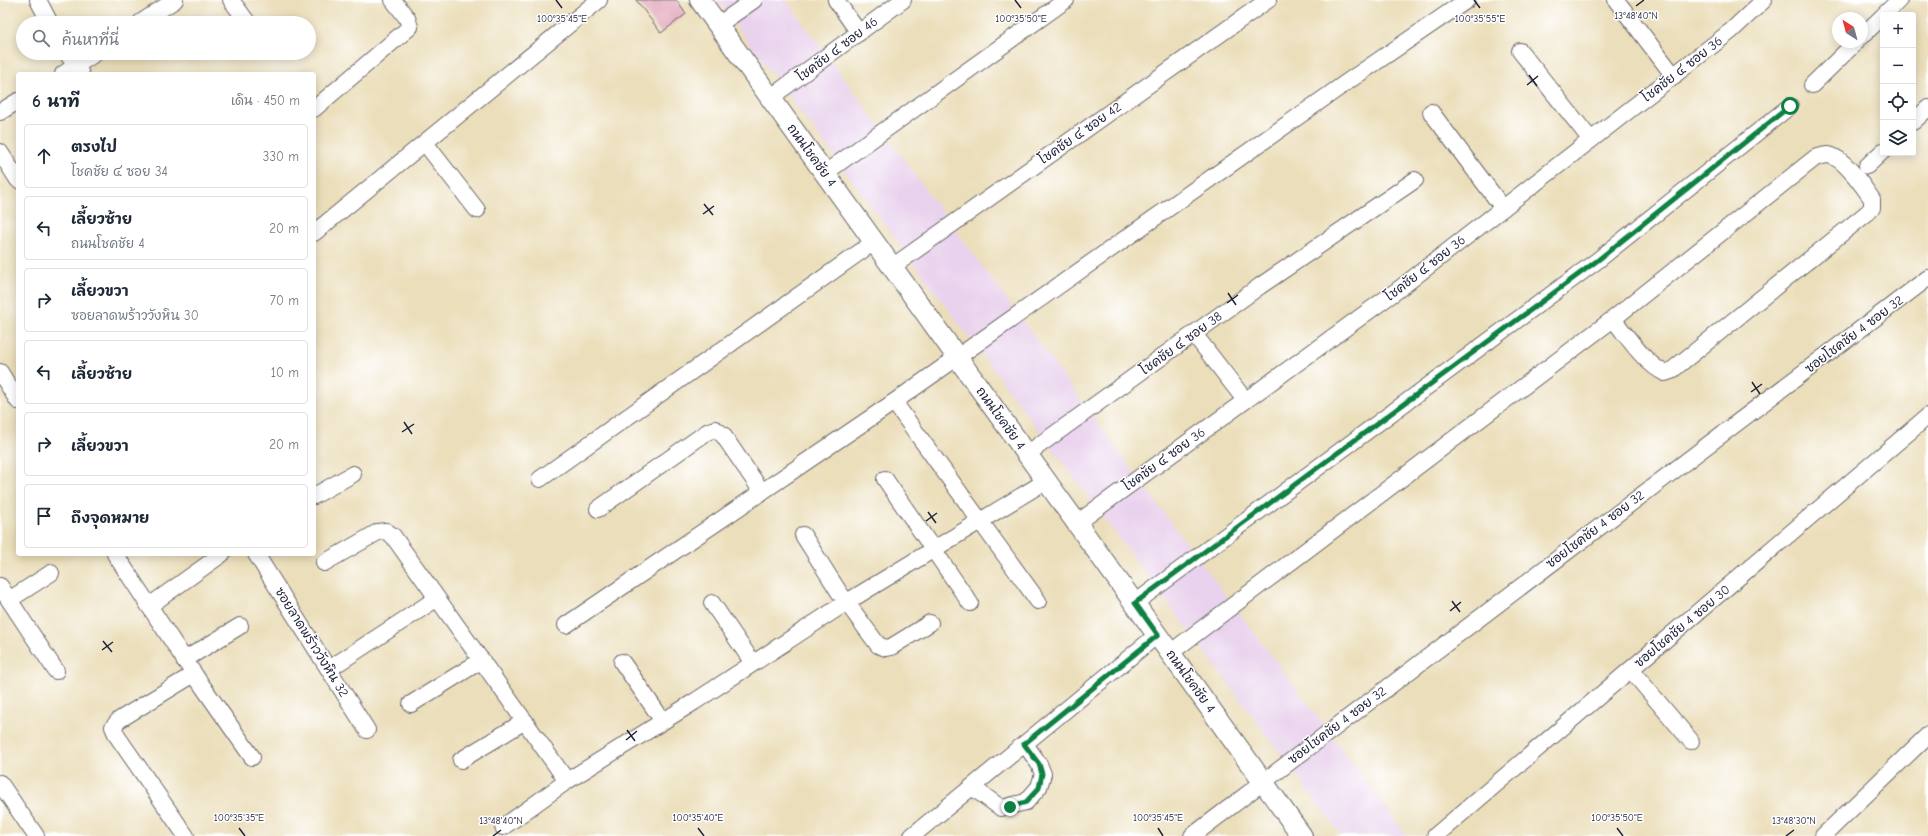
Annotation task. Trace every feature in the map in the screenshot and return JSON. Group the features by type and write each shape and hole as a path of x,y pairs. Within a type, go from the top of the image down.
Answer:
{"street":[{"path":"38,0 46,16"},
{"path":"151,16 175,0"},
{"path":"231,0 243,16"},
{"path":"316,107 410,27 408,18 393,0"},
{"path":"316,231 599,0"},
{"name":"ถนนโชคชัย 4","path":"700,0 1302,836"},
{"path":"718,25 754,0"},
{"path":"836,0 858,33"},
{"name":"โชคชัย ๔ ซอย 46","path":"770,98 903,0"},
{"path":"825,173 1066,0"},
{"name":"โชคชัย ๔ ซอย 42","path":"892,267 1268,0"},
{"path":"566,625 958,358 1347,82 1467,0"},
{"path":"1616,0 1674,76"},
{"name":"โชคชัย ๔ ซอย 36","path":"1077,523 1398,289 1732,31 1764,0"},
{"path":"1886,12 1899,0"},
{"path":"1868,30 1880,18"},
{"path":"1812,85 1850,48"},
{"path":"1520,51 1591,140"},
{"path":"69,60 73,71 87,60"},
{"path":"0,112 16,102"},
{"path":"1135,603 1598,260 1790,106"},
{"path":"1915,120 1928,108"},
{"path":"1431,112 1503,208"},
{"path":"426,143 477,210"},
{"path":"0,152 16,177"},
{"path":"1867,166 1880,154"},
{"path":"1170,653 1613,319 1815,158 1826,155 1835,157 1845,165 1872,199 1872,208 1867,213 1671,371 1665,373 1647,360 1613,319"},
{"name":"โชคชัย ๔ ซอย 38","path":"1027,454 1260,286 1415,180"},
{"path":"540,479 874,242"},
{"name":"ซอยโชคชัย 4 ซอย 32","path":"1192,836 1928,278"},
{"path":"1194,334 1246,400"},
{"path":"0,372 16,398"},
{"path":"894,402 1038,601"},
{"name":"ซอยโชคชัย 4 ซอย 30","path":"1435,836 1928,416"},
{"path":"598,509 707,432 715,429 724,435 762,492"},
{"path":"316,495 353,474"},
{"path":"885,479 970,603"},
{"path":"503,827 567,781 847,602 1046,481"},
{"path":"324,563 378,532 386,531 393,536 436,600 482,660 567,781"},
{"path":"802,535 878,645 886,648 891,647 930,623"},
{"path":"116,556 184,660 252,757"},
{"path":"149,606 219,556"},
{"name":"ซอยลาดพร้าววังหิน 32","path":"257,556 367,730"},
{"path":"9,600 51,573"},
{"path":"0,586 56,671"},
{"path":"329,669 436,600"},
{"path":"712,603 753,663"},
{"path":"184,660 240,626"},
{"path":"912,836 1158,635"},
{"path":"411,704 482,660"},
{"path":"622,662 663,721"},
{"path":"1631,670 1691,741"},
{"path":"186,836 117,736 113,727 119,720 194,674"},
{"path":"461,760 525,721"},
{"path":"1823,836 1928,735"},
{"path":"972,787 1001,808 1026,802 1039,788 1042,774 1039,764 1024,744"},
{"path":"0,783 36,836"}],"shaded area":[{"path":"717,0 786,0 1167,517 1407,836 1342,836"}],"building":[{"path":"636,0 676,0 686,14 661,33"}],"route":[{"path":"1010,807 1026,802 1039,788 1042,774 1039,764 1024,744 1158,635 1135,603 1598,260 1790,106"}]}
